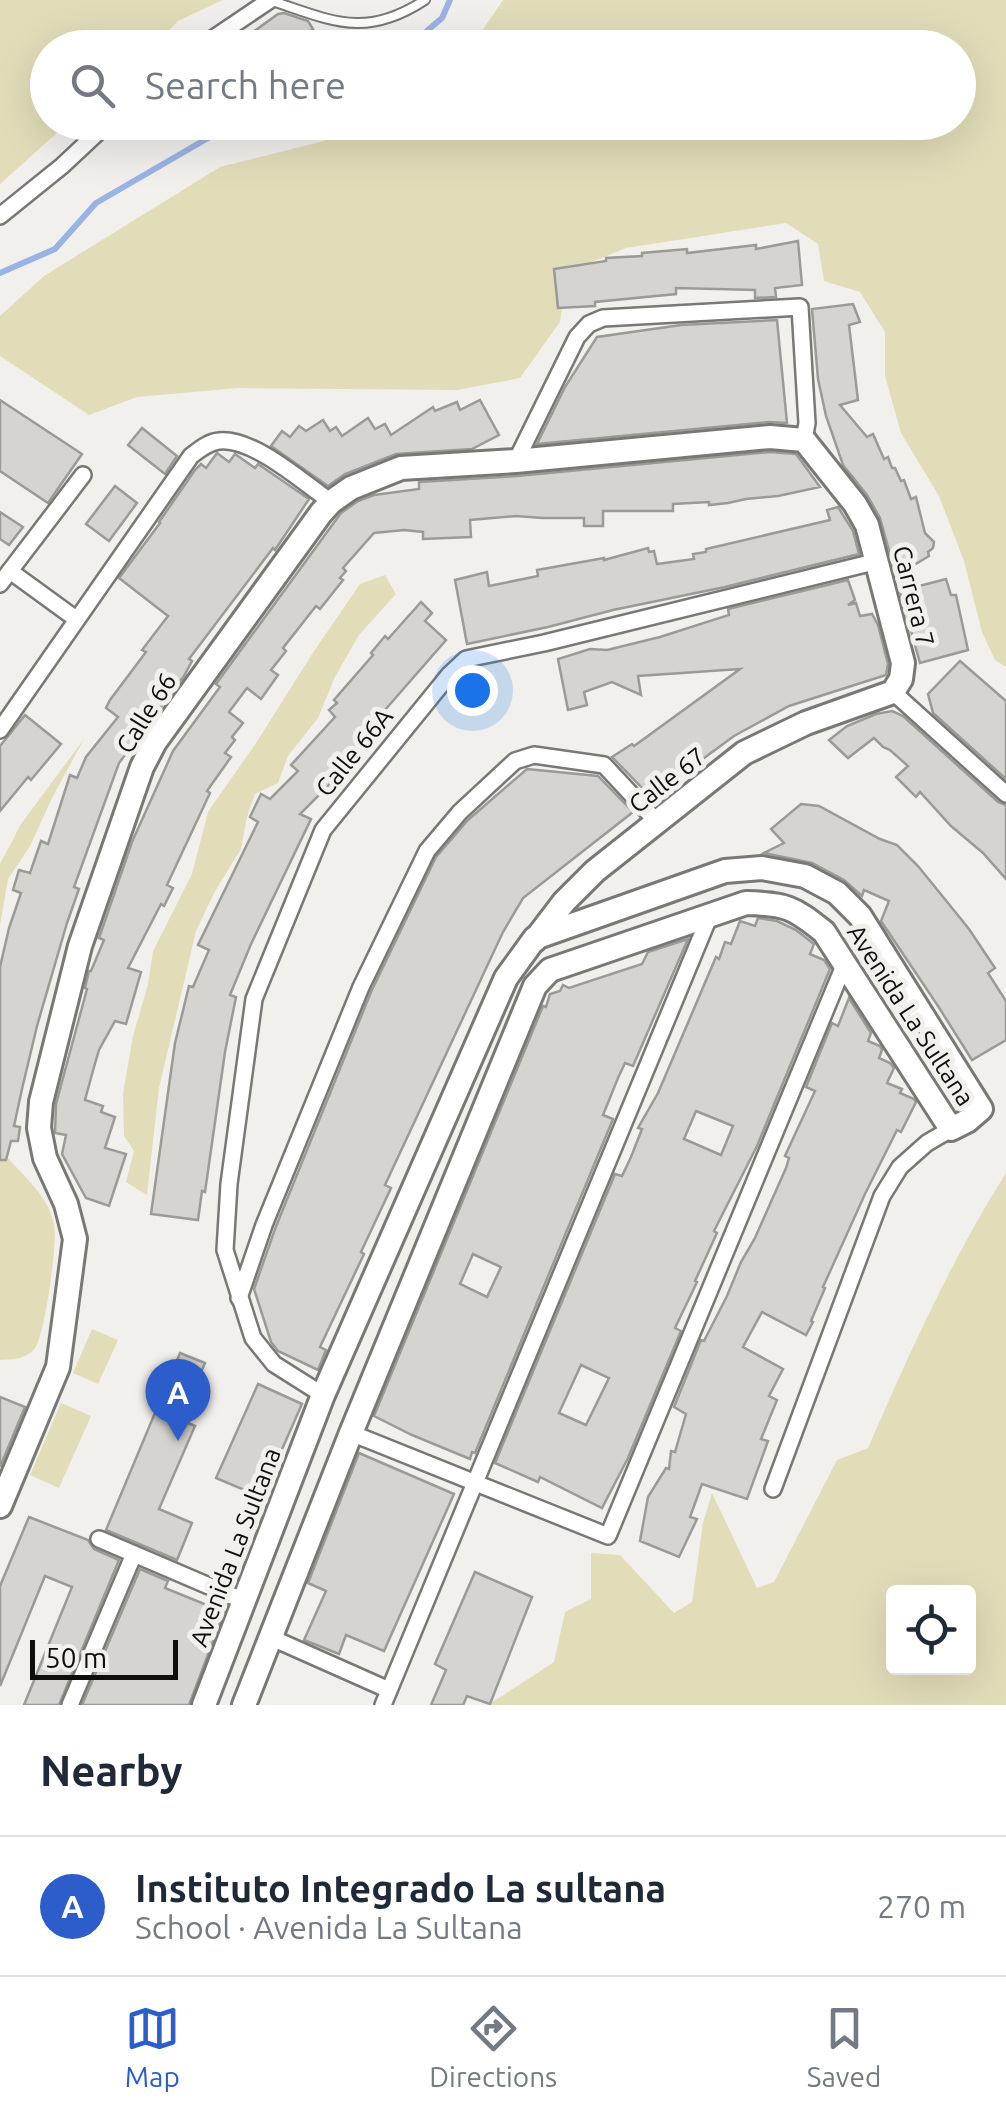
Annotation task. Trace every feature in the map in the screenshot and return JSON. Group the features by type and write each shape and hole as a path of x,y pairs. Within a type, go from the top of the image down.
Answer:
{"street":[{"path":"225,30 269,0"},
{"path":"0,216 90,140"},
{"path":"516,461 577,337 589,324 602,318 800,307 804,440"},
{"name":"Calle 66","path":"0,1506 58,1367 71,1281 76,1239 39,1128 41,1102 80,946 142,767 155,742 331,502 351,488 402,468 770,438 804,440"},
{"path":"0,730 190,456 222,440 260,450 331,502"},
{"name":"Carrera 7","path":"804,440 855,504 866,525 903,662 902,679 893,692"},
{"path":"76,619 5,577 82,476"},
{"name":"Calle 66A","path":"323,1394 274,1364 253,1338 225,1250 229,1184 254,999 322,830 449,675 466,660 878,561"},
{"path":"893,692 1006,794"},
{"name":"Calle 67","path":"535,938 596,870 744,753 806,723 893,692"},
{"path":"239,1298 264,1225 361,987 427,851 460,812 515,761 534,755 604,765 657,822"},
{"name":"Avenida La Sultana","path":"204,1705 323,1394 506,978 535,938 725,872 762,868 806,876 838,893 860,916 980,1109 951,1129 824,932 798,911 772,904 746,904 550,970"},
{"path":"272,1638 386,1697 710,915"},
{"path":"244,1705 351,1433 536,986 550,970 535,938"},
{"path":"351,1433 608,1536 845,964"},
{"path":"773,1489 882,1196 900,1167 926,1143 951,1129"},
{"path":"98,1539 244,1601"},
{"path":"70,1705 134,1554"}],"lane":[{"path":"269,0 356,25 384,19 426,0"}],"shaded area":[{"path":"0,0 223,0 178,21 169,30 30,30 30,140 49,140 0,184"},
{"path":"503,0 1006,0 1006,667 995,660 982,632 964,561 939,496 901,433 885,376 885,332 860,292 824,281 818,244 786,223 626,248 567,272 560,322 520,378 458,390 238,388 137,397 89,415 0,356 0,316 44,276 220,167 326,140 976,140 976,30 483,30"},
{"path":"385,575 396,594 359,635 318,718 288,756 278,783 255,794 241,849 196,931 159,1088 147,1195 126,1182 134,1151 124,1136 123,1094 153,951 192,874 208,812 360,584"},
{"path":"84,739 30,846 8,879 0,925 0,864 21,824"},
{"path":"0,1149 45,1202 55,1234 50,1288 39,1339 27,1355 0,1360"},
{"path":"1006,1173 1006,1705 488,1705 554,1662 565,1612 591,1599 591,1553 620,1555 674,1613 692,1602 703,1523 712,1493 757,1588 774,1582 837,1460 868,1448 967,1239"},
{"path":"92,1329 118,1340 98,1384 73,1373"},
{"path":"61,1403 91,1416 59,1488 30,1475"}],"building":[{"path":"278,14 308,21 313,29 256,30"},
{"path":"798,241 802,285 775,288 776,297 755,298 755,290 676,288 676,294 558,308 554,269 642,253 687,249 687,253 756,245 756,249"},
{"path":"853,304 860,322 849,325 858,400 840,405 867,437 873,434 884,459 888,457 901,481 904,480 911,499 916,497 925,533 934,542 929,556 896,576 880,518 843,465 818,379 812,309"},
{"path":"777,320 787,423 537,444 565,387 597,337 681,325"},
{"path":"0,400 82,454 48,503 0,471"},
{"path":"480,400 499,435 472,449 396,454 345,474 328,486 271,446 282,431 290,437 299,426 306,431 323,420 330,431 336,427 342,436 368,418 375,429 385,424 391,435 433,407 435,411 457,402 460,410"},
{"path":"142,428 177,456 165,474 128,445"},
{"path":"770,452 796,454 820,487 728,503 673,504 673,511 603,511 603,526 584,526 584,518 516,516 470,520 471,537 423,539 423,532 404,530 374,533 343,568 343,580 320,609 316,606 283,648 286,651 271,670 278,675 261,699 247,688 229,712 243,723 225,753 231,757 207,791 210,793 167,885 173,888 128,968 141,972 126,1024 115,1021 99,1050 85,1100 103,1106 101,1112 115,1117 105,1148 126,1154 109,1206 86,1198 62,1154 66,1135 55,1133 56,1104 89,971 104,940 99,938 132,842 173,751 220,687 216,684 341,513 374,495 419,489 419,482"},
{"path":"217,453 229,462 235,454 255,468 258,464 309,499 275,550 189,659 192,661 184,676 119,763 74,887 79,889 22,1089 14,1126 20,1127 18,1141 11,1141 6,1160 0,1160 0,967 21,893 13,890 19,870 30,873 41,841 48,844 70,775 77,778 86,757 118,717 106,708 168,616 119,578 195,470 201,464 206,468"},
{"path":"115,486 137,503 109,541 86,524"},
{"path":"838,507 853,531 859,554 467,644 455,580 487,572 489,586 538,576 537,570 604,560 648,548 649,552 654,551 657,564 694,559 693,554 706,549 830,520 827,510"},
{"path":"0,512 23,527 9,545 0,539"},
{"path":"946,579 951,595 956,595 968,650 920,663 900,591"},
{"path":"848,580 855,600 848,605 856,603 860,616 872,614 878,625 888,664 886,675 789,706 734,736 651,797 612,757 634,746 740,669 638,676 641,695 612,682 584,692 587,705 568,710 558,659 590,649 607,650 660,637 729,615 728,609"},
{"path":"421,602 432,613 425,621 446,640 385,710 391,715 347,768 300,814 311,819 230,995 236,997 198,1220 151,1214 175,1043 189,986 193,987 209,950 198,945 258,822 250,817 261,794 270,799 298,771 291,765 335,717 329,710 337,703 334,700 385,636 388,639"},
{"path":"960,661 1006,701 1006,779 933,713 928,694"},
{"path":"892,711 903,716 1006,805 1006,879 920,792 916,797 896,777 908,766 890,750 874,738 848,758 829,740 847,726"},
{"path":"25,715 61,744 0,811 0,746"},
{"path":"527,769 598,776 633,812 523,898 503,932 385,1185 391,1188 320,1347 326,1350 318,1370 278,1351 271,1342 254,1289 371,992 436,857 468,820"},
{"path":"801,804 819,806 897,845 918,866 995,968 988,973 1006,1001 1006,1040 972,1060 881,921 889,901 864,890 862,896 844,880 812,863 764,853 784,843 771,829"},
{"path":"758,918 796,930 814,944 810,954 824,960 830,969 757,1146 714,1231 717,1233 675,1328 681,1331 628,1458 602,1508 540,1477 538,1482 495,1463 615,1174 622,1176 631,1157 642,1129 638,1128 658,1093 716,957 719,959 725,942 731,944 740,921 755,926","holes":["696,1111 733,1126 721,1155 684,1139","581,1365 609,1378 586,1425 559,1413"]},
{"path":"688,939 633,1066 625,1063 618,1078 603,1115 613,1119 475,1453 470,1459 374,1416 550,994 560,991 563,985 569,988 642,964 648,952","holes":["473,1254 501,1267 487,1297 460,1284"]},
{"path":"849,998 871,1033 868,1041 880,1046 879,1058 894,1068 887,1083 902,1089 900,1093 916,1102 901,1132 897,1130 865,1194 806,1335 762,1312 743,1347 783,1369 769,1396 777,1400 761,1439 768,1441 747,1499 702,1484 690,1517 697,1519 679,1557 640,1541 648,1497 669,1469 671,1451 675,1452 686,1414 674,1407 701,1340 704,1341 727,1296 786,1168 789,1158 785,1156 815,1091 806,1087 832,1023 838,1026"},
{"path":"180,1353 205,1363 181,1420 195,1426 159,1509 192,1523 177,1560 106,1530"},
{"path":"258,1384 302,1404 261,1497 216,1478"},
{"path":"0,1397 25,1407 0,1467"},
{"path":"359,1453 454,1494 384,1651 346,1635 339,1654 304,1640 326,1591 308,1583"},
{"path":"29,1517 88,1540 94,1549 119,1560 59,1705 24,1705 72,1587 45,1576 0,1686 0,1586"},
{"path":"140,1569 168,1581 165,1588 224,1612 189,1705 82,1705"},
{"path":"475,1572 532,1597 490,1704 467,1696 463,1705 431,1705 446,1670 435,1664"}],"waterway":[{"path":"428,30 442,18 450,0"},
{"path":"0,273 55,249 96,203 205,140"}],"place":[{"name":"Instituto Integrado La sultana","path":"178,1441"}]}
